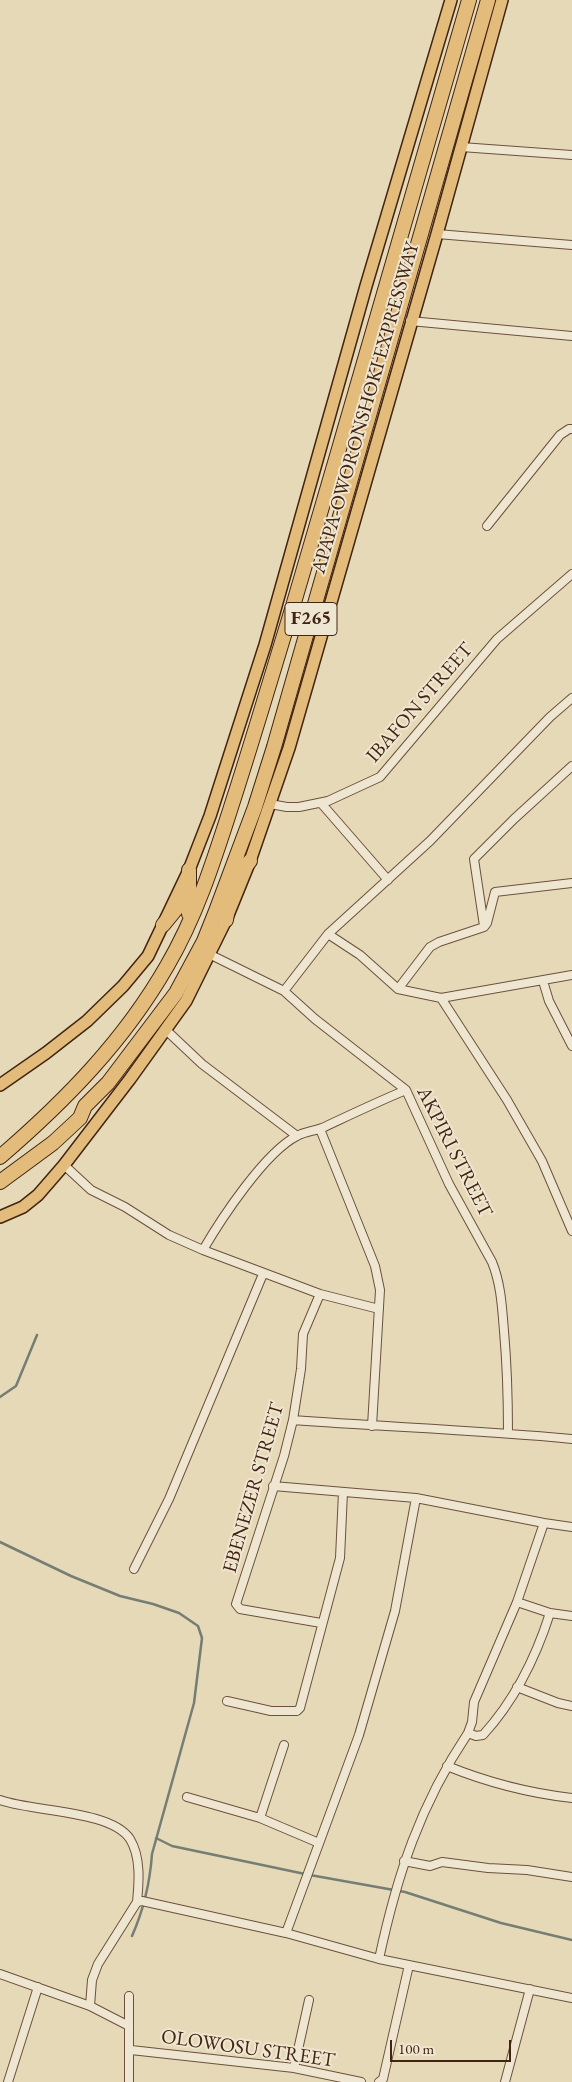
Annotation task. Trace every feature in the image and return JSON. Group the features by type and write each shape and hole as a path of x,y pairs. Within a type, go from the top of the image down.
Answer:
{"highway":[{"name":"APAPA-OWORONSHOKI EXPRESSWAY","path":"0,1157 47,1116 106,1054 148,998 168,966 182,938 208,874 254,734 399,247 469,0"},
{"name":"APAPA-OWORONSHOKI EXPRESSWAY","path":"0,1182 53,1144 80,1118 85,1106 108,1083 176,992 221,916 244,859 274,747 488,0"},
{"path":"221,916 231,882 244,859"},
{"path":"182,938 189,916 189,870"},
{"path":"163,925 188,894 208,874"}],"main road":[{"name":"APAPA-OWORONSHOKI EXPRESSWAY","path":"0,1085 46,1053 80,1026 123,986 148,956 189,870 210,816 264,645 366,286 451,0"},
{"name":"APAPA-OWORONSHOKI EXPRESSWAY","path":"244,859 270,804 289,748 410,321 437,234 502,0"},
{"name":"APAPA-OWORONSHOKI EXPRESSWAY","path":"0,1216 23,1206 38,1195 64,1165 166,1030 186,1001 209,954 221,916"}],"street":[{"path":"461,147 572,155"},
{"path":"437,234 572,245"},
{"path":"410,321 572,336"},
{"path":"487,526 560,435 572,429"},
{"name":"IBAFON STREET","path":"270,804 287,807 328,802 380,777 497,639 572,574"},
{"path":"284,991 328,934 430,841 550,717 572,698"},
{"path":"484,927 474,859 572,766"},
{"path":"321,803 388,880"},
{"path":"398,989 430,947 439,942 484,927 487,923 494,892 572,883"},
{"path":"328,934 360,955 398,989 441,998 572,975"},
{"name":"AKPIRI STREET","path":"209,954 284,991 314,1019 406,1090 449,1184 498,1275 508,1382 508,1432"},
{"path":"543,981 549,1001 572,1046"},
{"path":"441,998 507,1100 542,1161 572,1231"},
{"path":"166,1030 202,1064 297,1136"},
{"path":"202,1250 219,1221 270,1157 297,1136 320,1129 355,1111 406,1090"},
{"path":"320,1129 374,1266 380,1290 372,1426"},
{"path":"64,1165 91,1190 125,1207 169,1235 263,1274 320,1294 379,1309"},
{"path":"134,1569 169,1499 263,1274"},
{"name":"EBENEZER STREET","path":"320,1294 303,1334 301,1369 293,1420 284,1456 236,1604 240,1609 321,1623"},
{"path":"293,1420 372,1426 508,1432 572,1438"},
{"path":"274,1486 416,1498 544,1524 572,1527"},
{"path":"227,1701 271,1711 297,1711 300,1708 321,1623 340,1558 343,1492"},
{"path":"286,1933 359,1735 395,1611 416,1498"},
{"path":"379,1958 391,1904 404,1861 430,1796 468,1733 472,1722 474,1702 517,1602 544,1524"},
{"path":"517,1602 550,1613 572,1616"},
{"path":"468,1733 476,1736 483,1735 496,1720 517,1687 542,1640 550,1613"},
{"path":"517,1687 558,1703 572,1706"},
{"path":"260,1818 284,1745"},
{"path":"447,1766 476,1778 536,1794 572,1798"},
{"path":"187,1796 260,1818 318,1843"},
{"path":"0,1800 101,1820 118,1826 130,1839 137,1859 143,1902 98,1964 92,1980 90,2006"},
{"path":"404,1861 430,1866 442,1862 488,1868 527,1870 572,1877"},
{"path":"143,1902 286,1933 409,1965 572,1998"},
{"path":"381,2080 409,1965"},
{"path":"0,1974 90,2006 129,2026"},
{"path":"8,2082 38,1986"},
{"path":"505,2082 530,1989"},
{"path":"129,1996 129,2082"},
{"path":"294,2068 308,2000"},
{"name":"OLOWOSU STREET","path":"130,2050 294,2068 361,2082"}],"waterway":[{"path":"0,1397 16,1386 37,1335"},
{"path":"0,1542 71,1576 120,1596 179,1613 198,1626 202,1638 194,1703 152,1854 150,1875 143,1906 132,1936"},
{"path":"156,1838 172,1846 305,1874"},
{"path":"310,1875 405,1892 501,1923 572,1940"}]}
